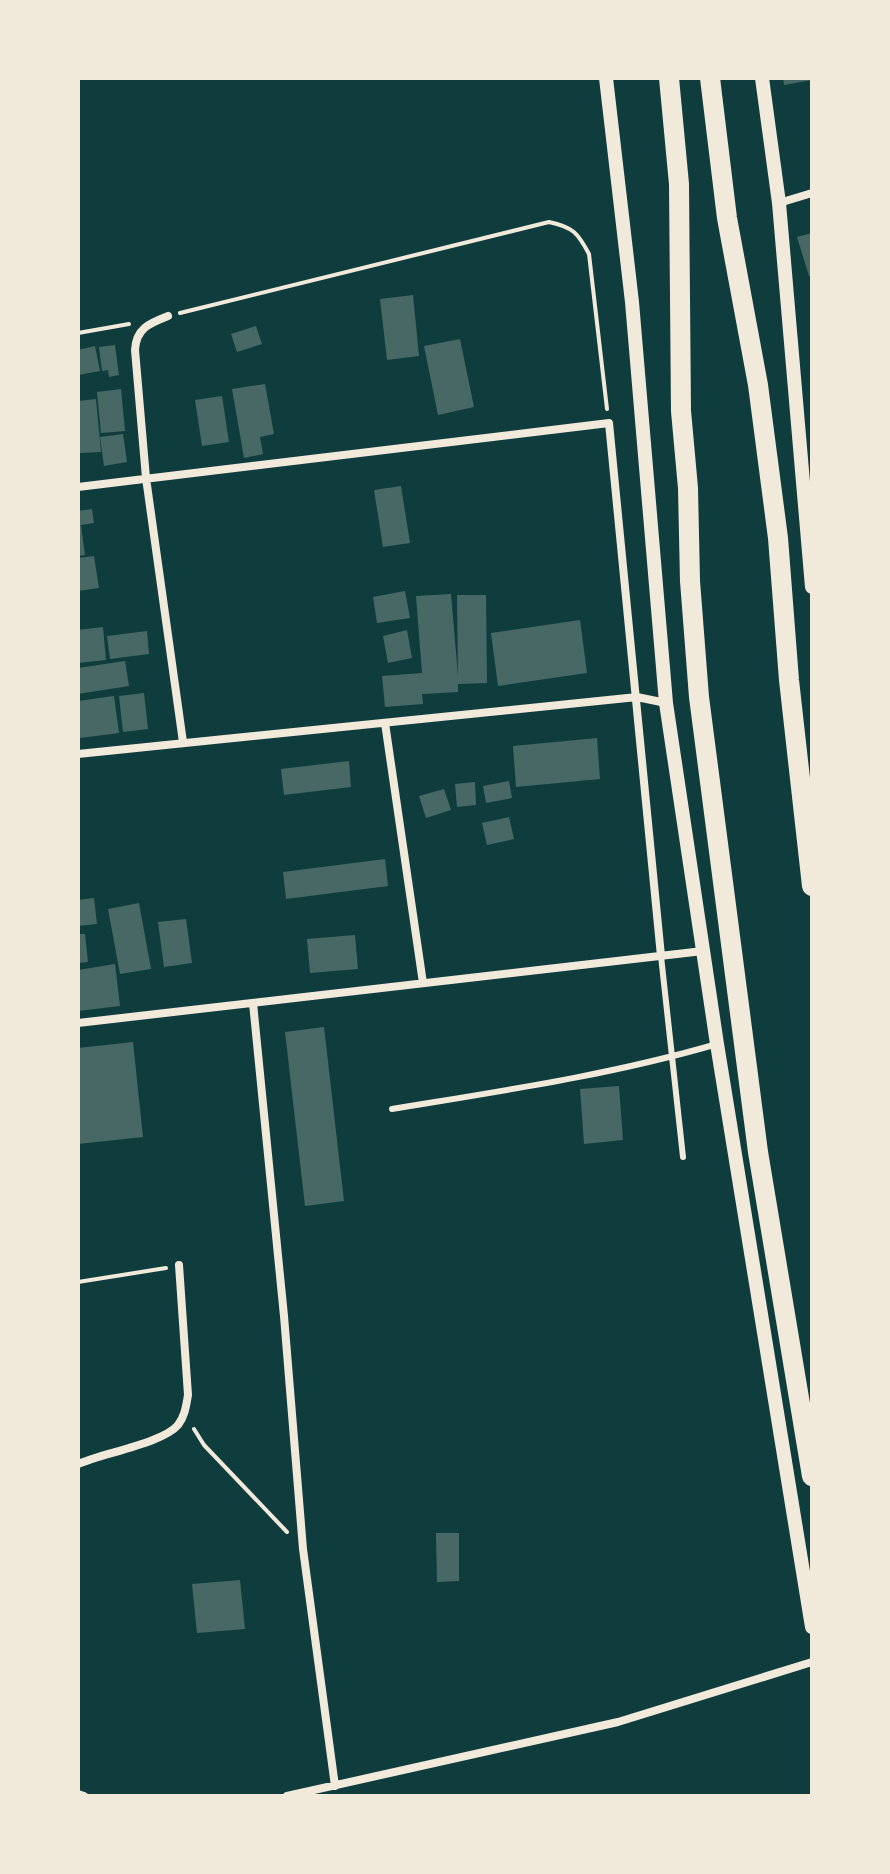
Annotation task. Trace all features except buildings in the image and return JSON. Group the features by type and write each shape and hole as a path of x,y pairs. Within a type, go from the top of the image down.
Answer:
{"highway":[{"path":"669,78 679,184 681,411 699,697 758,1152 812,1476"},
{"path":"710,78 727,218 758,385 774,508 812,886"}],"street":[{"path":"606,78 632,302 666,703 717,1044 812,1627"},
{"path":"762,78 779,203 812,587"},
{"path":"779,203 812,193"},
{"path":"168,316 148,324 135,340 146,478 183,742"},
{"path":"78,487 609,423 661,956"},
{"path":"78,754 637,697 666,703"},
{"path":"385,723 423,983"},
{"path":"78,1023 703,951"},
{"path":"253,1003 303,1549 335,1786"},
{"path":"78,1464 161,1437 177,1427 185,1413 188,1395 179,1265"},
{"path":"287,1796 618,1722 812,1662"},
{"path":"78,1794 84,1796"}],"lane":[{"path":"661,956 683,1157"},
{"path":"392,1109 561,1080 673,1057 717,1044"}],"path":[{"path":"78,333 168,316 549,222 568,226 581,238 589,254 609,423"},
{"path":"78,1282 179,1265"},
{"path":"185,1413 204,1445 303,1549"}]}
